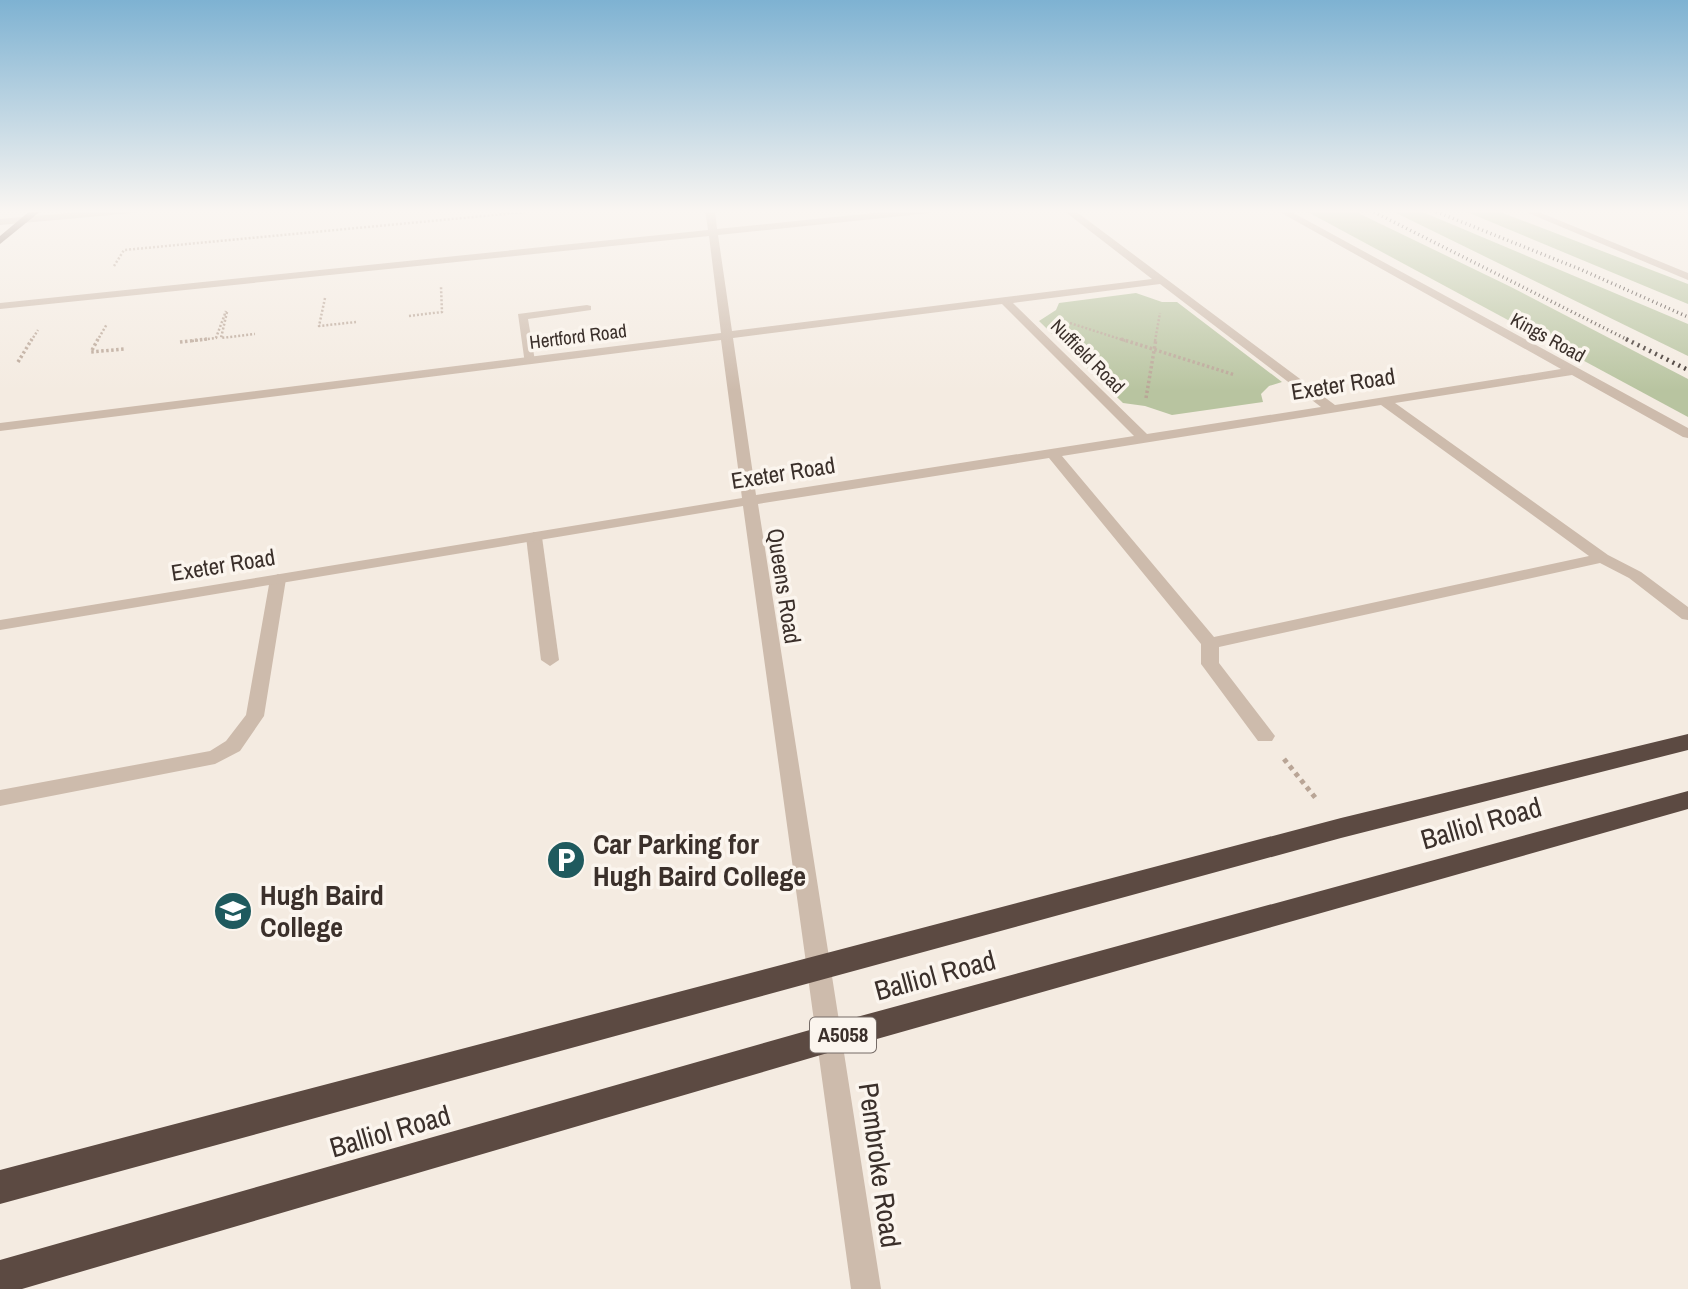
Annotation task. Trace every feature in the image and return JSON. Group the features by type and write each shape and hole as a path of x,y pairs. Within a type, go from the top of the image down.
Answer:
{"highway":[{"name":"Balliol Road","path":"0,1187 1341,828 1688,742"},
{"name":"Balliol Road","path":"0,1278 831,1038 1688,800"}],"street":[{"path":"0,306 346,270"},
{"name":"Queens Road","path":"718,270 748,501 819,967"},
{"path":"1146,270 1332,409"},
{"name":"Kings Road","path":"1390,270 1688,434"},
{"path":"1671,270 1688,277"},
{"name":"Hertford Road","path":"0,427 1160,281"},
{"name":"Nuffield Road","path":"1005,301 1143,439"},
{"path":"529,361 522,316 587,308"},
{"name":"Exeter Road","path":"0,625 748,501 1574,371"},
{"path":"1384,401 1602,558 1635,575 1688,615"},
{"path":"1052,453 1210,643 1210,664 1265,736"},
{"path":"534,537 550,660"},
{"path":"1210,643 1602,558"},
{"path":"0,799 215,757 233,746 255,716 278,579"},
{"name":"Pembroke Road","path":"819,967 866,1289"}],"path":[{"path":"97,296 112,270"},
{"path":"1143,439 1162,302 1160,281"},
{"path":"409,316 442,312 441,290"},
{"path":"324,301 319,326 356,322"},
{"path":"1005,301 1243,377"},
{"path":"180,342 216,338 226,312 228,313 221,338 255,334"},
{"path":"107,324 92,352 124,349"},
{"path":"1265,736 1341,828"}],"green space":[{"path":"1416,270 1476,270 1688,379 1688,417"},
{"path":"1513,270 1560,270 1688,324 1688,356"},
{"path":"1607,270 1652,270 1688,284 1688,304"},
{"path":"1136,293 1162,302 1177,302 1282,382 1269,386 1261,394 1263,402 1172,415 1145,406 1123,403 1039,321 1056,310 1059,303"}],"railway":[{"path":"1489,270 1630,341"},
{"path":"1582,270 1688,317"},
{"path":"1626,339 1630,341"},
{"path":"1630,341 1688,370"}],"place":[{"name":"Car Parking for Hugh Baird College","path":"566,860"},
{"name":"Hugh Baird College","path":"233,911"}]}
